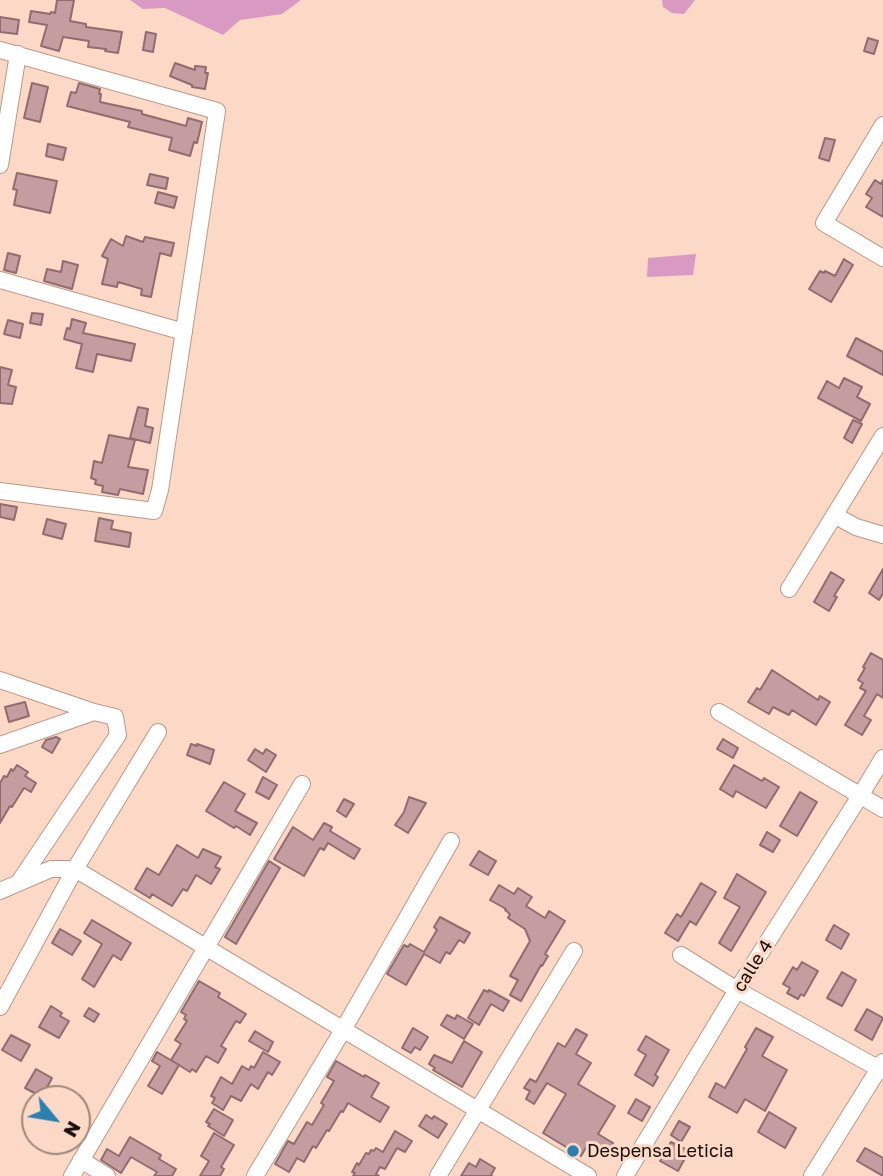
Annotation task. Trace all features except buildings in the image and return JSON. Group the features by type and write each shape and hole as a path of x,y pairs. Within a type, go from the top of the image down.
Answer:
{"street":[{"path":"0,50 217,111 160,490 154,511 0,491"},
{"path":"0,165 18,54"},
{"path":"883,125 824,223 883,258"},
{"path":"0,280 184,332"},
{"path":"789,589 883,436"},
{"path":"834,515 856,527 883,535"},
{"path":"0,680 115,718 118,735 19,882"},
{"path":"0,745 94,712"},
{"path":"719,712 883,809"},
{"path":"0,1006 75,869 158,732"},
{"name":"calle 4","path":"625,1176 737,990 883,758"},
{"path":"72,1176 302,784"},
{"path":"256,1176 451,841"},
{"path":"0,891 51,869 75,869 588,1176"},
{"path":"438,1176 574,951"},
{"path":"681,955 737,990 882,1067 812,1176"},
{"path":"81,1160 107,1176"}],"shaded area":[{"path":"130,0 301,0 282,14 240,20 223,35 165,8 143,9"},
{"path":"662,0 695,0 684,14 672,13 663,7"},
{"path":"696,254 693,275 647,277 648,258"}],"place":[{"name":"Despensa Leticia","path":"573,1151"}]}
